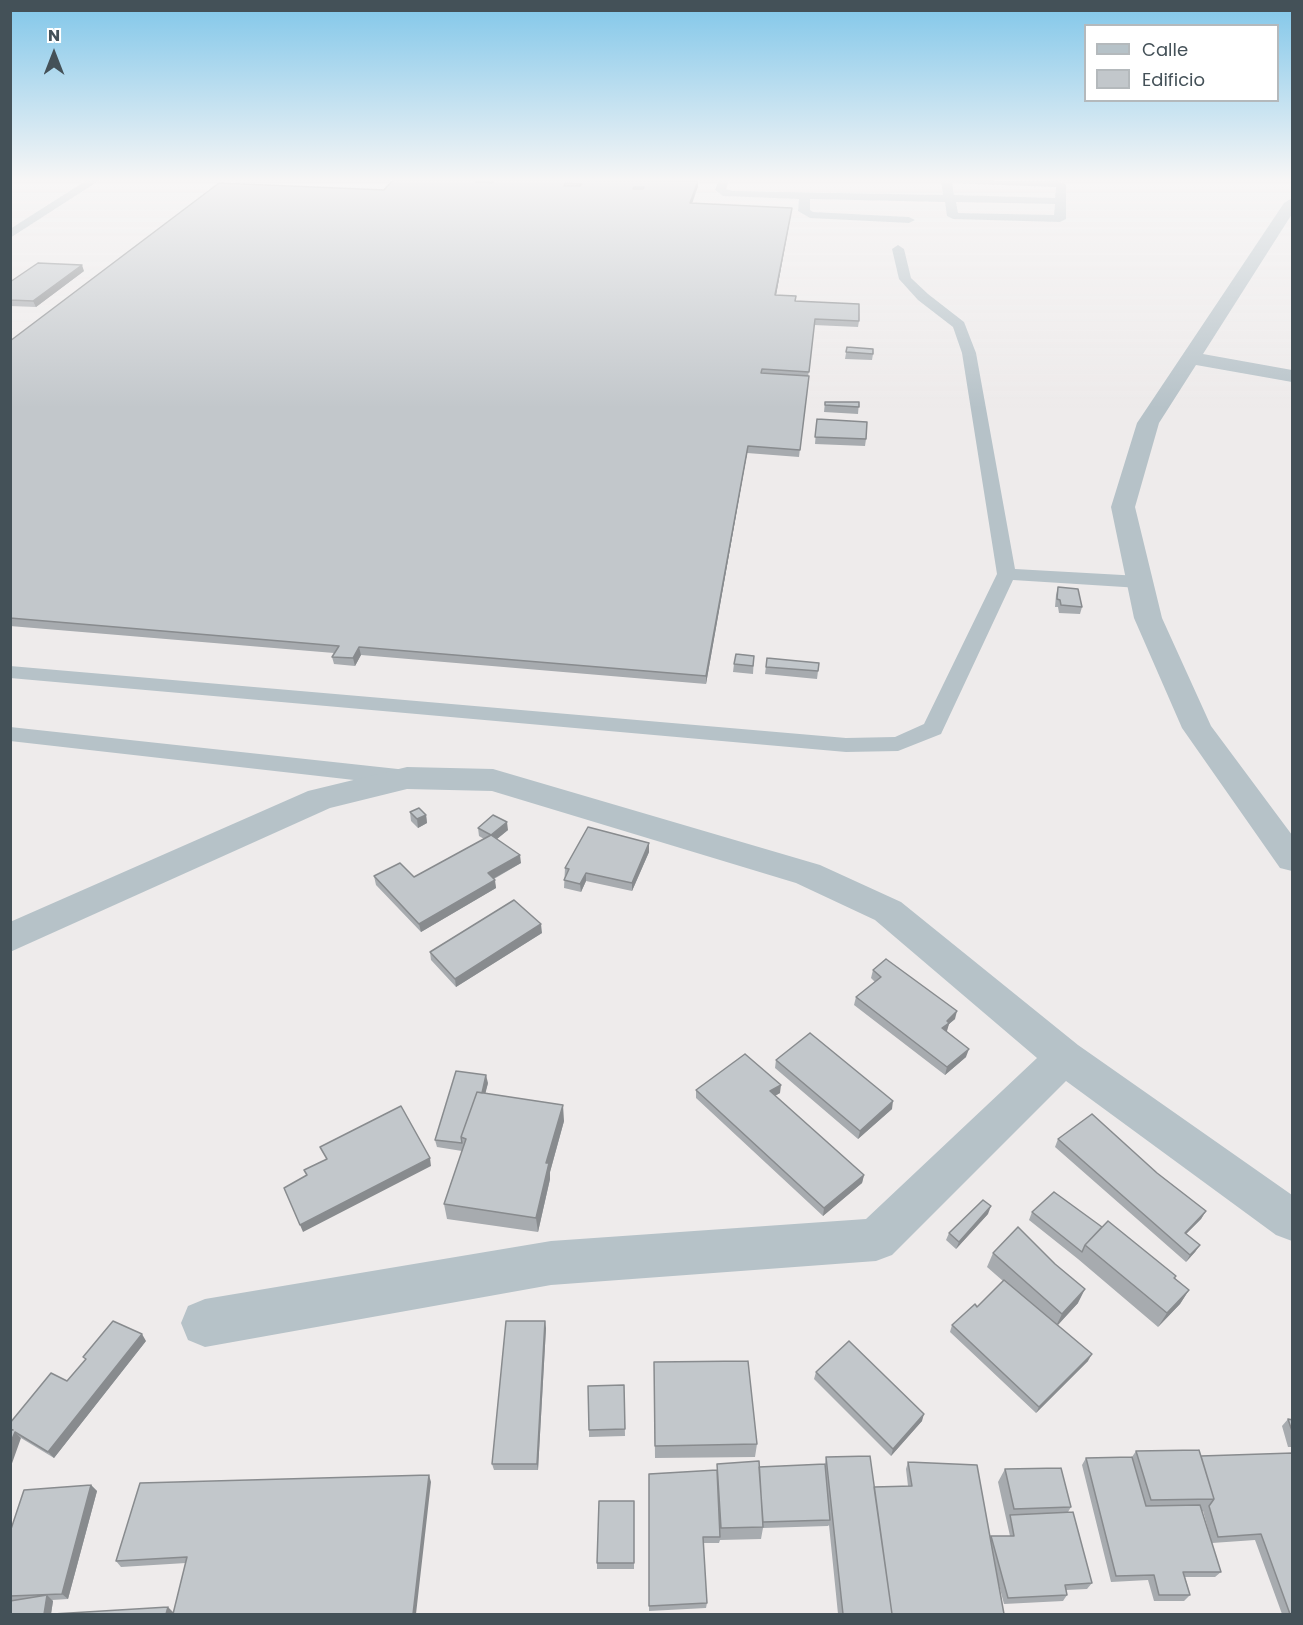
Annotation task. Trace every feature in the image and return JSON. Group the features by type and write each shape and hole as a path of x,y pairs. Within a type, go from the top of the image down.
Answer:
{"street":[{"path":"1259,256 1148,423 1123,507 1148,618 1197,728 1293,859"},
{"path":"1193,358 1293,375"},
{"path":"10,938 320,799 407,778 493,780 808,874 888,911 1064,1057 1293,1220"},
{"path":"205,1323 551,1263 876,1240 1064,1057"}],"lane":[{"path":"10,672 846,745 898,744 933,729 1006,574 969,353 959,325 923,297 905,279 900,256"},
{"path":"1006,574 1140,582"},
{"path":"10,734 407,778"}],"building":[{"path":"123,256 783,256 775,295 796,296 795,301 859,304 859,321 815,319 809,372 762,369 761,373 809,376 800,450 748,446 706,676 359,647 353,658 332,657 339,646 10,618 10,341"},
{"path":"38,263 82,265 33,301 10,300 10,282"},
{"path":"847,347 873,349 873,354 846,352"},
{"path":"825,402 859,402 859,407 825,405"},
{"path":"817,419 867,422 866,439 815,437"},
{"path":"1058,587 1078,589 1082,607 1061,605 1060,600 1057,599"},
{"path":"736,654 754,656 753,666 734,664"},
{"path":"767,658 819,663 818,671 766,667"},
{"path":"419,808 426,815 417,819 410,812"},
{"path":"493,815 507,822 491,835 478,828"},
{"path":"588,827 649,843 632,883 586,873 580,884 564,880 569,869 565,868"},
{"path":"491,835 520,855 488,873 495,880 419,924 374,876 400,863 414,877"},
{"path":"514,900 541,924 455,979 430,952"},
{"path":"886,959 957,1011 947,1021 949,1023 942,1028 969,1049 947,1067 856,997 881,977 873,970"},
{"path":"810,1033 893,1101 860,1131 776,1060"},
{"path":"745,1054 781,1085 770,1091 864,1175 824,1208 696,1090"},
{"path":"456,1071 486,1075 482,1093 477,1092 461,1137 462,1143 435,1140"},
{"path":"477,1092 563,1105 546,1163 549,1163 536,1218 444,1204 466,1139 461,1137"},
{"path":"401,1106 430,1158 300,1225 284,1188 307,1175 304,1170 327,1159 320,1147"},
{"path":"1092,1114 1157,1173 1206,1211 1185,1233 1200,1245 1190,1255 1058,1139"},
{"path":"1054,1192 1102,1227 1085,1245 1082,1252 1032,1212"},
{"path":"983,1200 991,1206 959,1242 949,1233"},
{"path":"1108,1221 1176,1276 1174,1278 1189,1290 1167,1313 1085,1245"},
{"path":"1018,1227 1055,1264 1085,1289 1062,1314 993,1253"},
{"path":"1004,1280 1092,1354 1039,1407 952,1325 975,1304 977,1307"},
{"path":"113,1321 142,1334 48,1452 15,1432 10,1444 10,1430 13,1430 10,1429 10,1423 51,1373 67,1381 86,1359 83,1357"},
{"path":"506,1321 545,1321 537,1464 492,1464"},
{"path":"849,1341 924,1414 893,1449 816,1372"},
{"path":"748,1361 757,1444 655,1446 654,1362"},
{"path":"624,1385 625,1429 589,1430 588,1386"},
{"path":"1288,1419 1293,1420 1293,1434"},
{"path":"1199,1450 1214,1499 1151,1500 1136,1451"},
{"path":"1293,1453 1293,1614 1290,1614 1261,1534 1218,1537 1209,1506 1214,1499 1201,1456"},
{"path":"870,1456 892,1614 843,1614 826,1457"},
{"path":"1132,1457 1146,1506 1200,1505 1221,1572 1183,1572 1190,1595 1159,1595 1154,1575 1116,1576 1086,1458"},
{"path":"759,1461 763,1527 721,1528 717,1464"},
{"path":"908,1462 977,1465 1004,1614 892,1614 874,1487 912,1486"},
{"path":"825,1464 830,1520 763,1522 759,1467"},
{"path":"1061,1468 1071,1507 1014,1509 1005,1469"},
{"path":"717,1470 720,1537 703,1537 707,1603 649,1606 649,1474"},
{"path":"429,1475 413,1614 173,1614 187,1557 116,1561 140,1483"},
{"path":"91,1485 62,1594 10,1596 10,1532 24,1490"},
{"path":"599,1501 634,1501 634,1563 597,1563"},
{"path":"1073,1512 1092,1583 1065,1585 1067,1595 1008,1598 991,1536 1014,1536 1010,1515"},
{"path":"47,1595 44,1614 10,1614 10,1601"},
{"path":"168,1607 166,1614 53,1614"}]}
